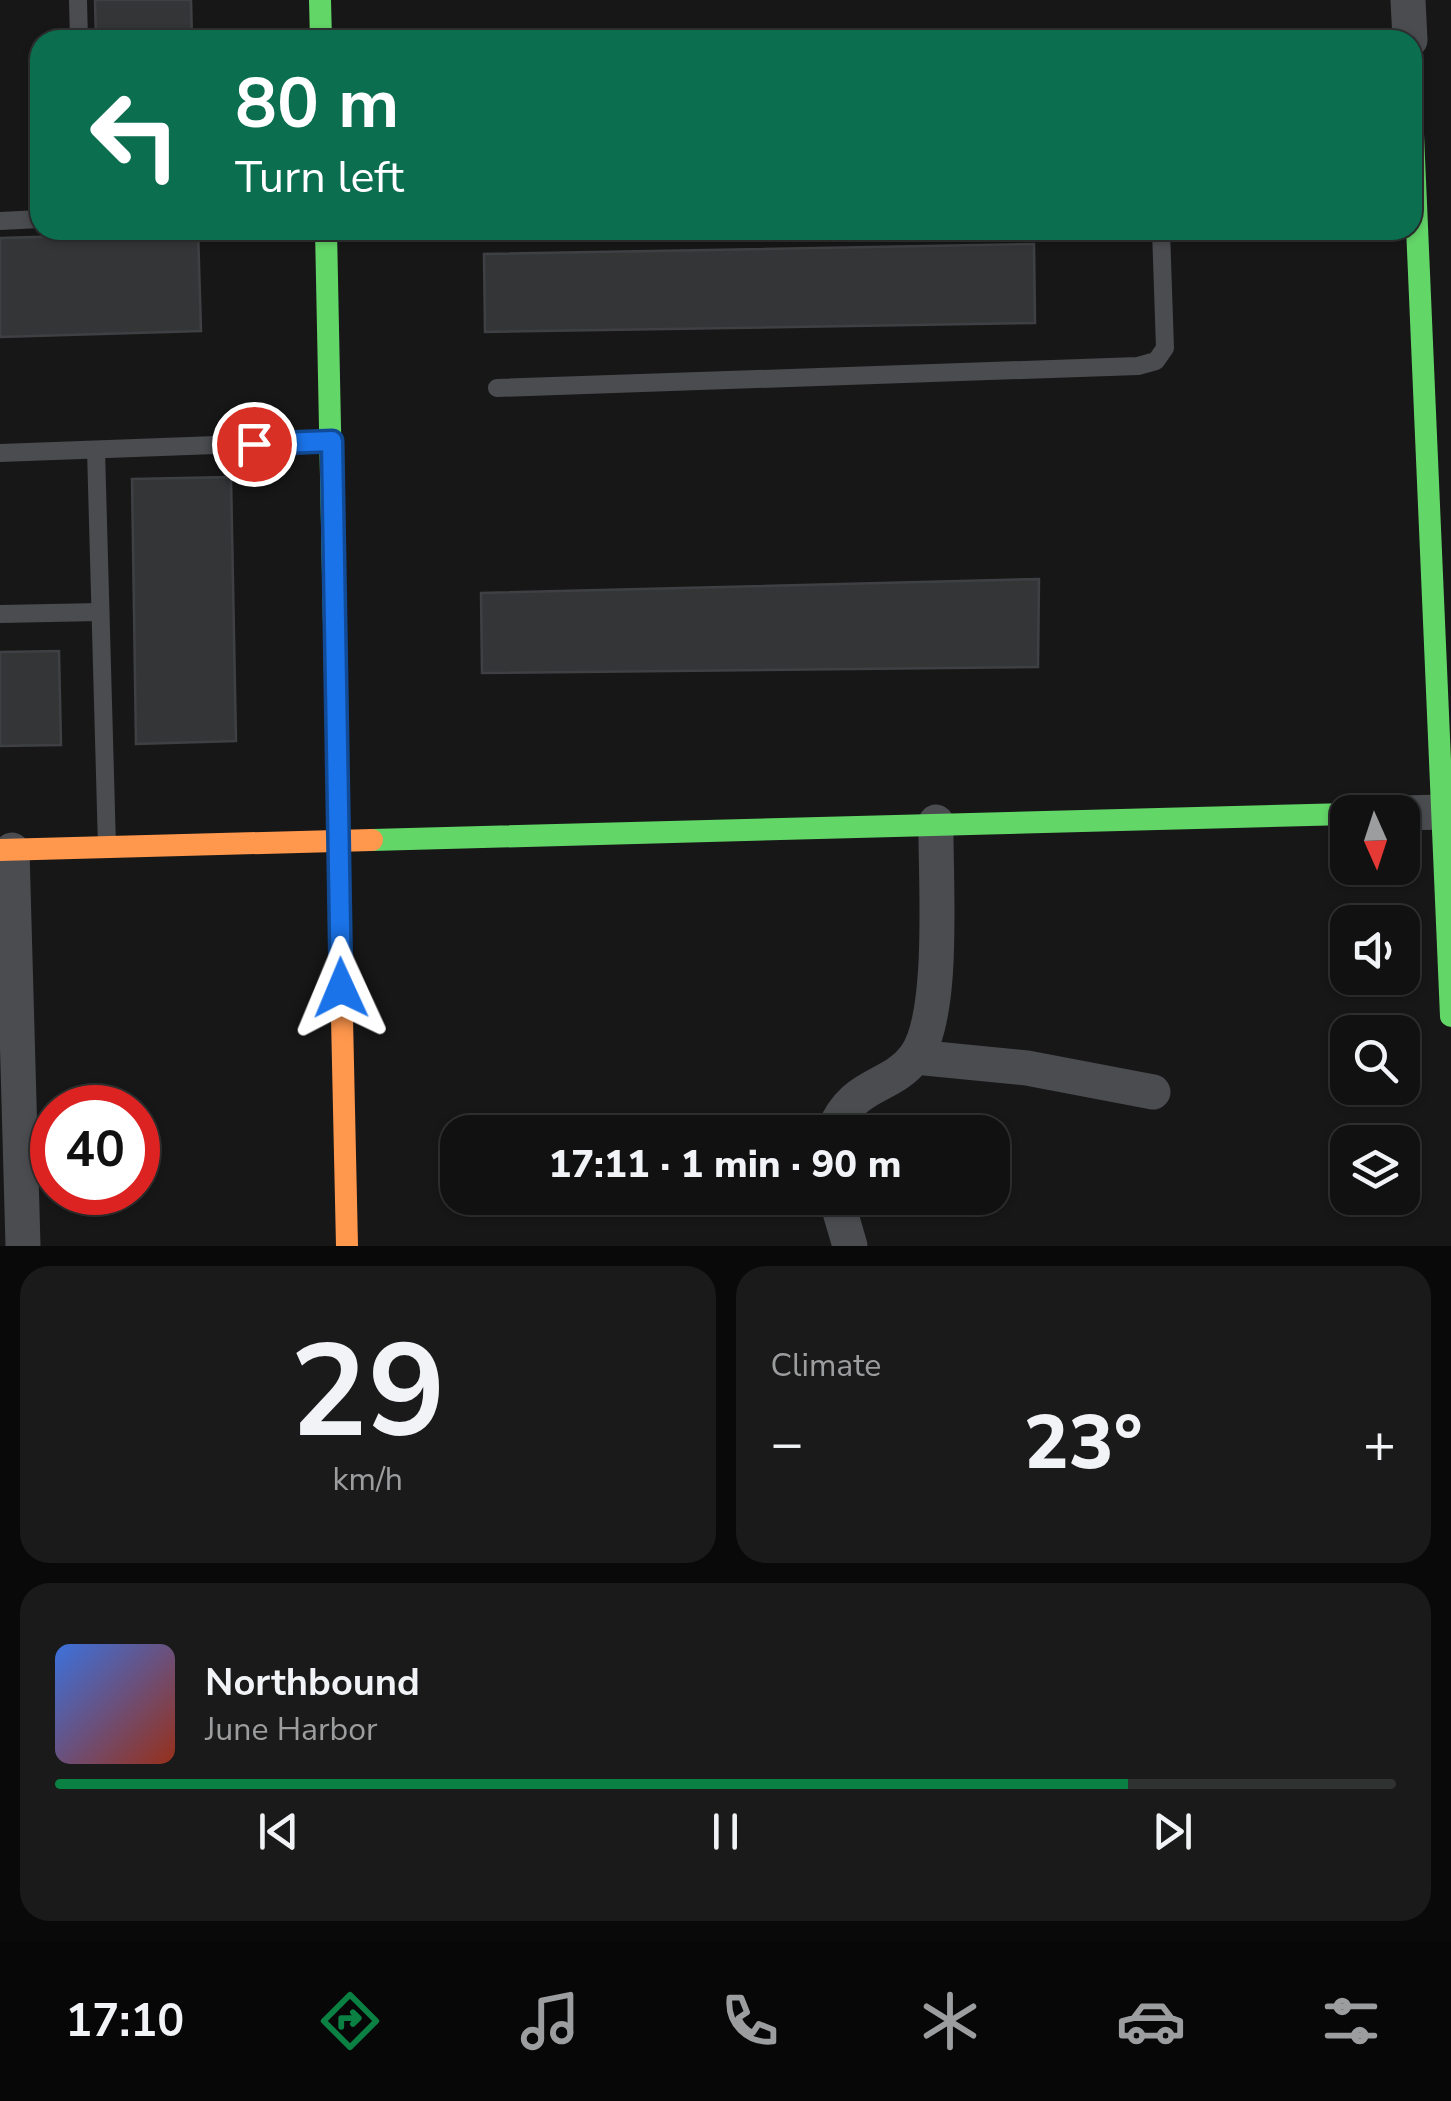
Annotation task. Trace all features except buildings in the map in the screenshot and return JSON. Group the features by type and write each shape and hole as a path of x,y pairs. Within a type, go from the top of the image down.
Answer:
{"street":[{"path":"320,0 321,30"},
{"path":"1408,0 1410,30"},
{"path":"326,240 346,1246"},
{"path":"1416,240 1451,1016"},
{"path":"1420,812 1443,812"},
{"path":"24,1246 11,1201 6,850 1330,814"},
{"path":"840,1115 843,1107 915,1057 931,1014 935,980 936,822"},
{"path":"915,1057 1027,1068 1153,1092"},
{"path":"841,1215 850,1246"}],"lane":[{"path":"78,0 79,30"},
{"path":"0,221 30,220"},
{"path":"497,388 1138,366 1156,361 1165,348 1159,240"},
{"path":"0,452 332,441"},
{"path":"96,450 107,847"},
{"path":"0,614 100,612"}],"traffic: fast":[{"path":"320,0 321,30"},
{"path":"326,240 342,1018"},
{"path":"1418,240 1451,1016"},
{"path":"372,840 1330,814"}],"traffic: slow":[{"path":"0,850 372,840"},
{"path":"342,1018 347,1246"}],"route":[{"path":"254,444 332,441 341,988"}]}
